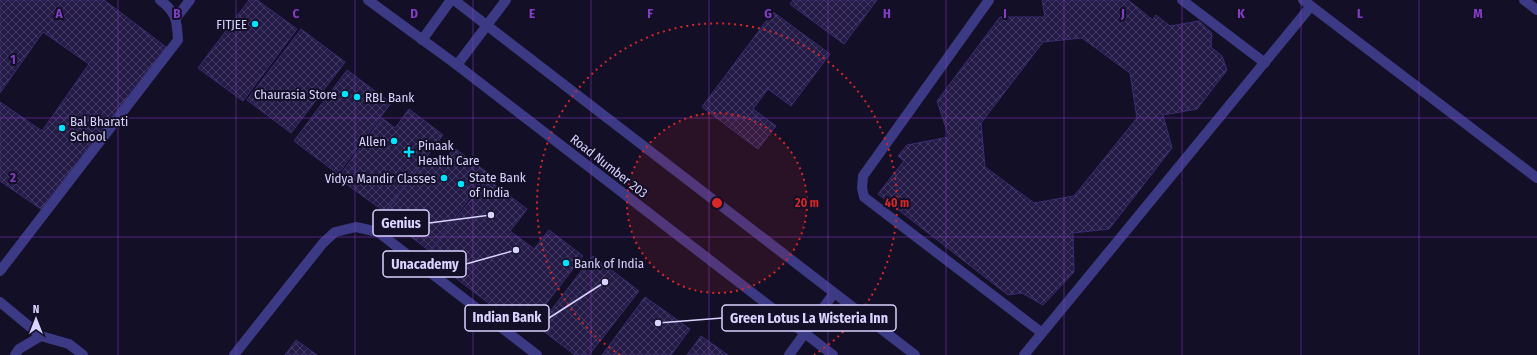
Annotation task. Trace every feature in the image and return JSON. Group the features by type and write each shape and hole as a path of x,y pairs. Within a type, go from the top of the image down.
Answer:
{"street":[{"path":"0,271 178,40 176,18 168,6 160,0"},
{"path":"176,18 190,0"},
{"name":"Road Number 203","path":"368,0 457,65 833,355"},
{"path":"422,40 452,0 915,355"},
{"path":"457,65 506,0"},
{"path":"989,0 863,176 862,188 864,196 1042,333"},
{"path":"1182,0 1265,63"},
{"path":"1303,0 1537,178"},
{"path":"1524,0 1537,10"},
{"path":"1024,355 1311,6"},
{"path":"234,355 323,243 335,232 356,227 378,232 538,355"},
{"path":"790,355 834,293"},
{"path":"0,302 41,336 69,344 83,355"},
{"path":"15,355 19,349 41,336"}],"building":[{"path":"0,0 104,0 166,47 41,209 0,181 0,102 42,131 89,64 43,32 0,93"},
{"path":"249,0 257,0 297,29 243,101 198,68"},
{"path":"793,0 877,0 844,44 790,4"},
{"path":"1042,0 1128,0 1153,20 1156,15 1170,26 1199,21 1212,33 1211,47 1222,56 1227,70 1197,109 1163,115 1172,148 1109,229 1073,233 1074,272 1043,305 1022,293 1008,295 878,194 904,161 898,156 907,145 949,137 937,101 1000,17 1045,17","holes":["1082,38 1130,73 1137,118 1074,196 1034,203 985,167 981,123 1043,42"]},
{"path":"773,12 830,54 791,106 768,89 753,109 776,126 758,149 702,107"},
{"path":"301,29 345,62 291,133 247,100"},
{"path":"347,70 391,103 338,174 294,141"},
{"path":"409,109 443,135 385,212 338,178 382,118 395,128"},
{"path":"454,148 488,173 430,251 383,216 427,157 440,166"},
{"path":"487,179 527,209 510,231 534,249 549,230 583,256 525,331 427,256"},
{"path":"593,256 639,291 589,355 575,355 538,327"},
{"path":"645,297 690,329 671,355 602,355"},
{"path":"701,336 728,355 687,355"},
{"path":"296,340 317,355 285,355"}],"place":[{"name":"FITJEE","path":"255,24"},
{"name":"Chaurasia Store","path":"345,94"},
{"name":"RBL Bank","path":"357,97"},
{"name":"Bal Bharati School","path":"62,128"},
{"name":"Allen","path":"394,141"},
{"name":"Pinaak Health Care","path":"409,152"},
{"name":"Vidya Mandir Classes","path":"444,178"},
{"name":"State Bank of India","path":"461,184"},
{"name":"Genius","path":"491,215"},
{"name":"Unacademy","path":"516,250"},
{"name":"Bank of India","path":"566,263"},
{"name":"Indian Bank","path":"605,282"},
{"name":"Green Lotus La Wisteria Inn","path":"658,323"}]}
